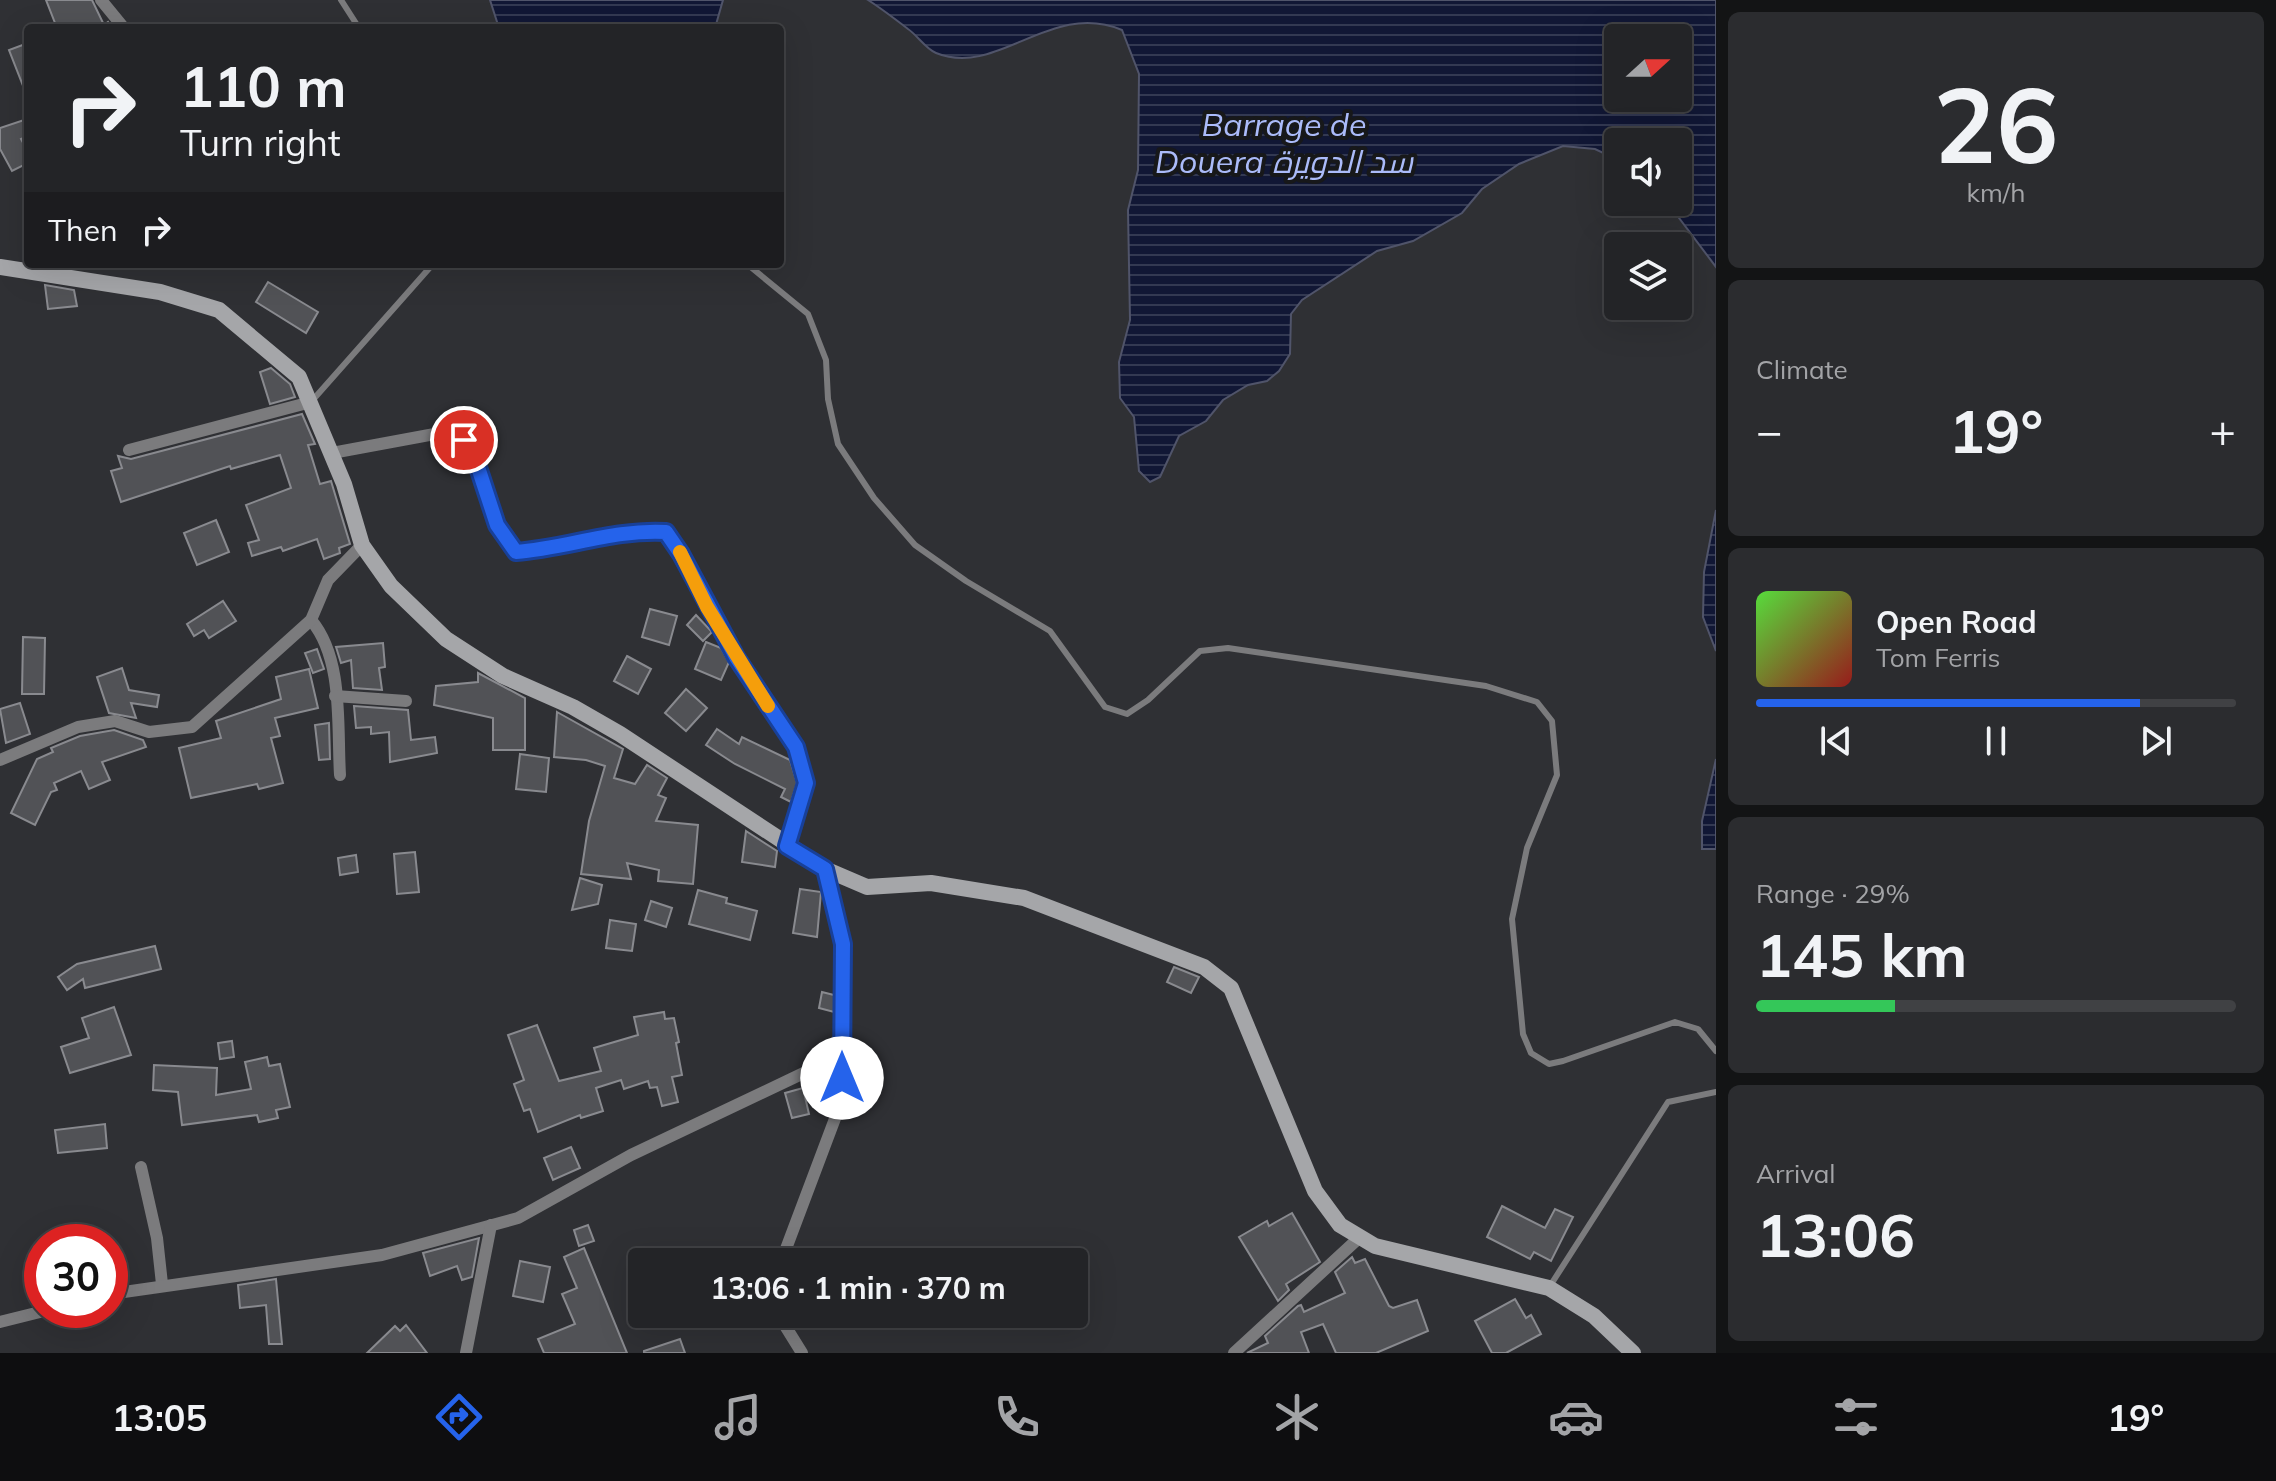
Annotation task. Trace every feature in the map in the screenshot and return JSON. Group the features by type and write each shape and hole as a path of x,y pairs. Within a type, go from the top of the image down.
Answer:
{"street":[{"path":"101,0 121,24"},
{"path":"0,267 160,292 219,310 299,377 332,453 362,545 391,586 446,639 503,676 573,707 620,734 825,869 867,887 931,883 1024,898 1204,967 1231,988 1246,1016 1315,1191 1340,1225 1375,1246 1549,1288 1594,1316 1633,1353"},
{"path":"129,450 311,402"},
{"path":"332,453 440,433 464,440 473,452 497,525 516,552 542,550 637,530 666,532 736,657 796,747 806,783 787,846"},
{"path":"0,760 78,727 115,721 149,732 192,727 311,620 328,580 362,545"},
{"path":"311,620 320,630 330,656 340,775"},
{"path":"335,696 406,701"},
{"path":"786,1248 842,1100 843,944 825,869"},
{"path":"128,1291 382,1255 518,1218 631,1155 810,1070 843,1034"},
{"path":"141,1167 157,1238 162,1284"},
{"path":"466,1353 491,1225"},
{"path":"1234,1353 1360,1237"},
{"path":"0,1322 24,1316"},
{"path":"786,1328 802,1353"}],"lane":[{"path":"341,0 356,24"},
{"path":"311,402 429,268"},
{"path":"752,268 808,314 826,360 828,399 838,444 874,498 915,545 966,581 1050,631 1105,707 1127,714 1148,700 1200,651 1228,648 1486,686 1537,702 1552,721 1557,775 1527,848 1512,919 1523,1034 1531,1053 1549,1064 1675,1022 1698,1029 1716,1051"},
{"path":"1549,1288 1668,1102 1716,1092"}],"water":[{"path":"490,0 723,0 716,24 498,24"},
{"name":"Barrage de Douera سد الدويرة","path":"868,0 1716,0 1716,267 1678,216 1692,216 1692,128 1604,128 1604,153 1595,149 1563,146 1519,164 1482,189 1462,213 1413,241 1377,251 1302,300 1291,314 1290,354 1279,371 1267,381 1248,385 1223,400 1206,421 1179,436 1160,477 1150,482 1139,471 1134,417 1120,398 1119,362 1130,320 1128,210 1138,170 1139,74 1122,30 1096,23 1071,24 981,56 959,58 932,51"},
{"path":"1716,510 1716,651 1703,617 1704,572"},
{"path":"1716,759 1716,849 1702,849 1702,821"}],"building":[{"path":"46,0 92,0 104,24 55,24"},
{"path":"24,44 24,88 9,50"},
{"path":"24,120 24,138 21,139 24,165 12,171 0,149 0,128"},
{"path":"268,282 318,312 306,333 256,302"},
{"path":"45,285 74,290 77,306 48,309"},
{"path":"271,368 290,384 295,397 270,404 260,372"},
{"path":"302,414 315,444 308,445 320,484 331,481 350,544 339,548 340,553 324,559 317,539 283,551 281,547 252,556 248,543 259,540 246,505 291,488 280,455 231,469 230,466 121,502 111,471 122,468 118,456 131,459"},
{"path":"216,520 229,552 197,565 184,533"},
{"path":"223,601 236,621 209,638 204,630 194,636 187,624"},
{"path":"650,609 677,616 669,645 642,637"},
{"path":"696,615 712,632 703,641 687,625"},
{"path":"23,637 45,638 44,694 22,694"},
{"path":"706,642 721,648 729,662 721,680 695,669"},
{"path":"383,643 385,667 379,668 382,690 353,688 351,660 341,663 336,647"},
{"path":"317,649 324,669 313,673 305,653"},
{"path":"627,656 651,669 638,694 614,681"},
{"path":"122,668 129,690 159,695 157,707 131,703 136,718 109,713 97,677"},
{"path":"309,669 318,708 275,718 280,736 271,738 283,783 259,789 257,784 191,798 179,748 221,738 216,721 281,699 276,677"},
{"path":"478,673 525,698 525,750 493,750 493,718 434,705 436,686 478,682"},
{"path":"686,689 707,708 686,731 665,713"},
{"path":"20,703 30,734 6,743 0,709"},
{"path":"354,706 408,710 411,740 435,737 437,753 390,762 389,732 371,734 371,727 356,728"},
{"path":"557,712 623,749 614,778 635,784 647,765 667,778 658,795 666,798 656,821 698,825 693,884 658,881 659,870 627,863 631,879 581,874 589,821 605,766 586,760 554,757"},
{"path":"329,723 330,759 319,760 315,725"},
{"path":"717,729 739,744 742,737 790,760 797,783 791,802 781,797 785,789 735,764 706,745"},
{"path":"114,730 143,740 146,747 102,762 110,780 89,789 81,771 54,783 57,790 51,792 35,825 11,813 37,759 53,752 51,748 80,736"},
{"path":"520,754 549,758 546,792 516,789"},
{"path":"746,831 777,851 775,867 742,862"},
{"path":"415,852 419,892 397,894 394,854"},
{"path":"356,855 358,872 340,875 338,858"},
{"path":"580,878 602,885 598,904 572,910"},
{"path":"800,889 821,892 817,937 793,933"},
{"path":"698,890 727,898 726,903 757,911 750,940 689,924"},
{"path":"651,901 672,908 666,927 645,920"},
{"path":"610,920 636,924 632,951 606,948"},
{"path":"155,946 161,969 85,988 83,979 67,990 58,977 77,964"},
{"path":"1174,967 1199,977 1191,993 1167,982"},
{"path":"822,992 834,995 834,1012 819,1008"},
{"path":"114,1007 131,1055 70,1073 61,1047 89,1038 82,1018"},
{"path":"664,1012 665,1019 674,1018 679,1042 676,1043 682,1075 672,1077 678,1102 662,1106 657,1087 650,1088 648,1081 624,1089 621,1080 596,1088 603,1111 581,1118 580,1115 538,1132 530,1109 524,1111 514,1084 524,1080 508,1035 537,1025 559,1081 601,1071 594,1048 638,1035 634,1017"},
{"path":"232,1041 234,1057 220,1059 218,1043"},
{"path":"267,1057 269,1066 280,1064 290,1107 276,1110 278,1118 259,1122 257,1115 182,1125 178,1092 153,1090 154,1065 217,1068 216,1095 251,1089 245,1062"},
{"path":"803,1088 809,1114 792,1118 785,1093"},
{"path":"105,1124 107,1148 58,1153 55,1130"},
{"path":"571,1147 580,1168 553,1180 544,1158"},
{"path":"1502,1206 1545,1228 1555,1209 1573,1217 1551,1261 1534,1252 1530,1259 1487,1237"},
{"path":"1292,1213 1320,1262 1286,1284 1289,1290 1278,1301 1239,1237 1267,1221 1269,1226"},
{"path":"588,1225 594,1241 579,1246 574,1230"},
{"path":"479,1238 472,1277 462,1280 457,1266 430,1276 423,1253"},
{"path":"584,1248 627,1353 544,1353 538,1339 575,1324 562,1294 577,1288 564,1257"},
{"path":"1352,1257 1355,1263 1365,1259 1389,1306 1393,1308 1417,1300 1428,1331 1376,1353 1336,1353 1323,1324 1301,1332 1309,1353 1247,1353 1268,1343 1265,1336 1298,1306 1301,1305 1304,1312 1345,1293 1335,1272"},
{"path":"520,1261 550,1267 543,1302 513,1296"},
{"path":"276,1279 282,1344 269,1344 266,1305 240,1308 238,1285"},
{"path":"1515,1299 1526,1318 1531,1315 1541,1334 1506,1353 1492,1353 1475,1321"},
{"path":"406,1325 427,1353 367,1353 395,1326 400,1331"},
{"path":"680,1339 685,1353 644,1353 644,1351"}],"slow traffic":[{"path":"680,552 707,607 768,706"}],"route":[{"path":"464,440 473,452 497,525 516,552 542,550 637,530 666,532 736,657 796,747 806,783 787,846 825,869 843,944 842,1078"}]}
